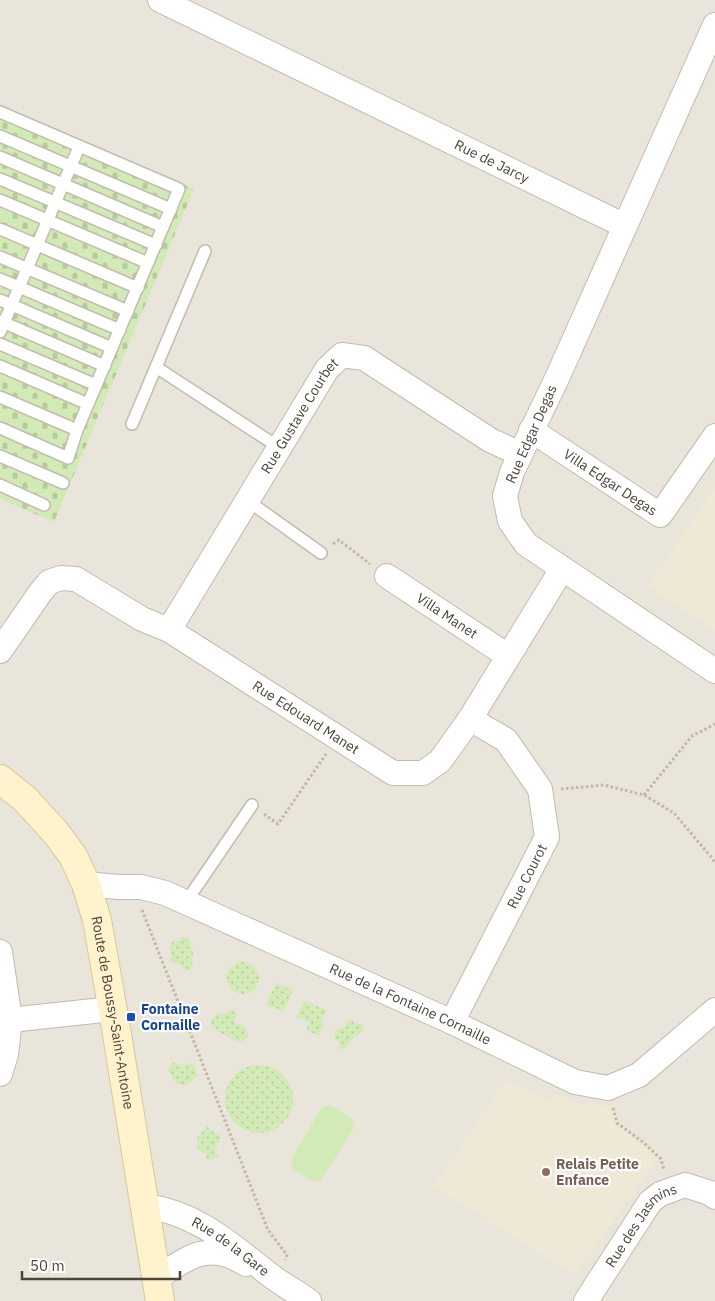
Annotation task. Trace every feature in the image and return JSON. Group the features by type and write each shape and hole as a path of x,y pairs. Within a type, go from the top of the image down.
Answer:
{"main road":[{"name":"Route de Boussy-Saint-Antoine","path":"0,779 25,799 56,834 73,856 86,884 97,920 158,1290"}],"street":[{"name":"Rue de Jarcy","path":"160,0 625,226"},
{"path":"625,226 715,24"},
{"name":"Rue Edgar Degas","path":"625,226 558,376 512,472 505,496 510,521 526,544 715,671"},
{"name":"Rue Gustave Courbet","path":"169,630 327,369 342,355 364,358 490,440 520,454"},
{"name":"Villa Edgar Degas","path":"531,430 660,515 715,436"},
{"name":"Rue Edouard Manet","path":"0,651 49,582 61,578 76,579 142,618 169,630 393,773 422,773 440,761 470,719 562,568"},
{"name":"Villa Manet","path":"387,576 508,656"},
{"name":"Rue Courot","path":"452,1022 547,837 540,791 506,740 470,719"},
{"name":"Rue de la Fontaine Cornaille","path":"86,884 141,887 176,897 452,1022 575,1082 608,1088"},
{"path":"0,952 10,1020 6,1054 0,1074"},
{"path":"10,1020 112,1009"},
{"path":"608,1088 639,1075 715,1010"},
{"name":"Rue des Jasmins","path":"586,1301 650,1202 660,1194 685,1185 710,1193 715,1197"},
{"name":"Rue de la Gare","path":"145,1206 189,1218 211,1230 309,1301"},
{"path":"184,1260 192,1246 194,1230 189,1218"},
{"name":"Route de Boussy-Saint-Antoine","path":"158,1290 184,1260 197,1254 208,1252 224,1254 275,1278"}],"lane":[{"path":"0,112 179,189 77,430 68,458 0,428"},
{"path":"0,136 171,209"},
{"path":"79,147 28,269 1,325 105,366"},
{"path":"0,157 163,226"},
{"path":"0,179 156,245"},
{"path":"0,200 148,263"},
{"path":"0,229 138,288"},
{"path":"132,424 205,251"},
{"path":"0,257 128,312"},
{"path":"0,279 120,330"},
{"path":"0,300 112,348"},
{"path":"0,344 96,385"},
{"path":"0,366 88,404"},
{"path":"156,367 280,448"},
{"path":"0,397 77,430"},
{"path":"0,456 63,483"},
{"path":"0,485 44,505"},
{"path":"248,501 321,553"},
{"path":"176,897 252,805"}],"path":[{"path":"321,553 339,540 387,576"},
{"path":"644,796 692,736 715,724"},
{"path":"252,805 278,824 337,738"},
{"path":"540,791 604,785 644,796 674,813 715,863"},
{"path":"176,897 161,904 148,900 140,904 268,1230 288,1255 275,1278"},
{"path":"608,1088 617,1123 643,1142 661,1159 665,1174"}],"shaded area":[{"path":"0,0 715,0 715,1301 0,1301"},
{"path":"715,487 715,631 648,586"},
{"name":"Relais Petite Enfance","path":"505,1081 552,1101 557,1093 577,1103 612,1107 615,1125 658,1157 575,1275 434,1186"}],"green space":[{"path":"0,106 194,189 54,522 0,499"},
{"path":"182,937 189,939 194,956 191,958 193,966 189,970 184,970 180,964 170,960 172,953 169,948 174,940 179,941"},
{"path":"243,962 249,963 254,967 258,972 258,984 254,989 249,993 243,994 237,993 232,989 228,984 227,978 228,972 232,967 237,963"},
{"path":"276,983 293,990 283,1012 266,1005"},
{"path":"304,1001 327,1010 321,1023 324,1024 319,1036 306,1030 309,1022 297,1017"},
{"path":"231,1010 237,1012 234,1022 245,1027 248,1034 247,1038 241,1042 235,1041 211,1027 211,1021 217,1013 223,1015"},
{"path":"349,1020 363,1025 364,1030 350,1041 346,1048 340,1050 338,1041 335,1040 335,1030 345,1027"},
{"path":"174,1062 182,1066 189,1063 195,1066 197,1074 193,1080 184,1085 177,1084 168,1070"},
{"path":"259,1065 272,1068 283,1075 290,1086 293,1099 290,1112 283,1123 272,1130 259,1133 246,1130 235,1123 228,1112 225,1099 228,1086 235,1075 246,1068"},
{"path":"330,1105 352,1119 355,1126 321,1180 314,1182 293,1169 291,1160 322,1107"},
{"path":"207,1127 221,1137 215,1150 218,1157 208,1160 205,1153 198,1150 197,1138"}],"place":[{"name":"Fontaine Cornaille","path":"131,1017"},
{"name":"Relais Petite Enfance","path":"546,1172"}]}
